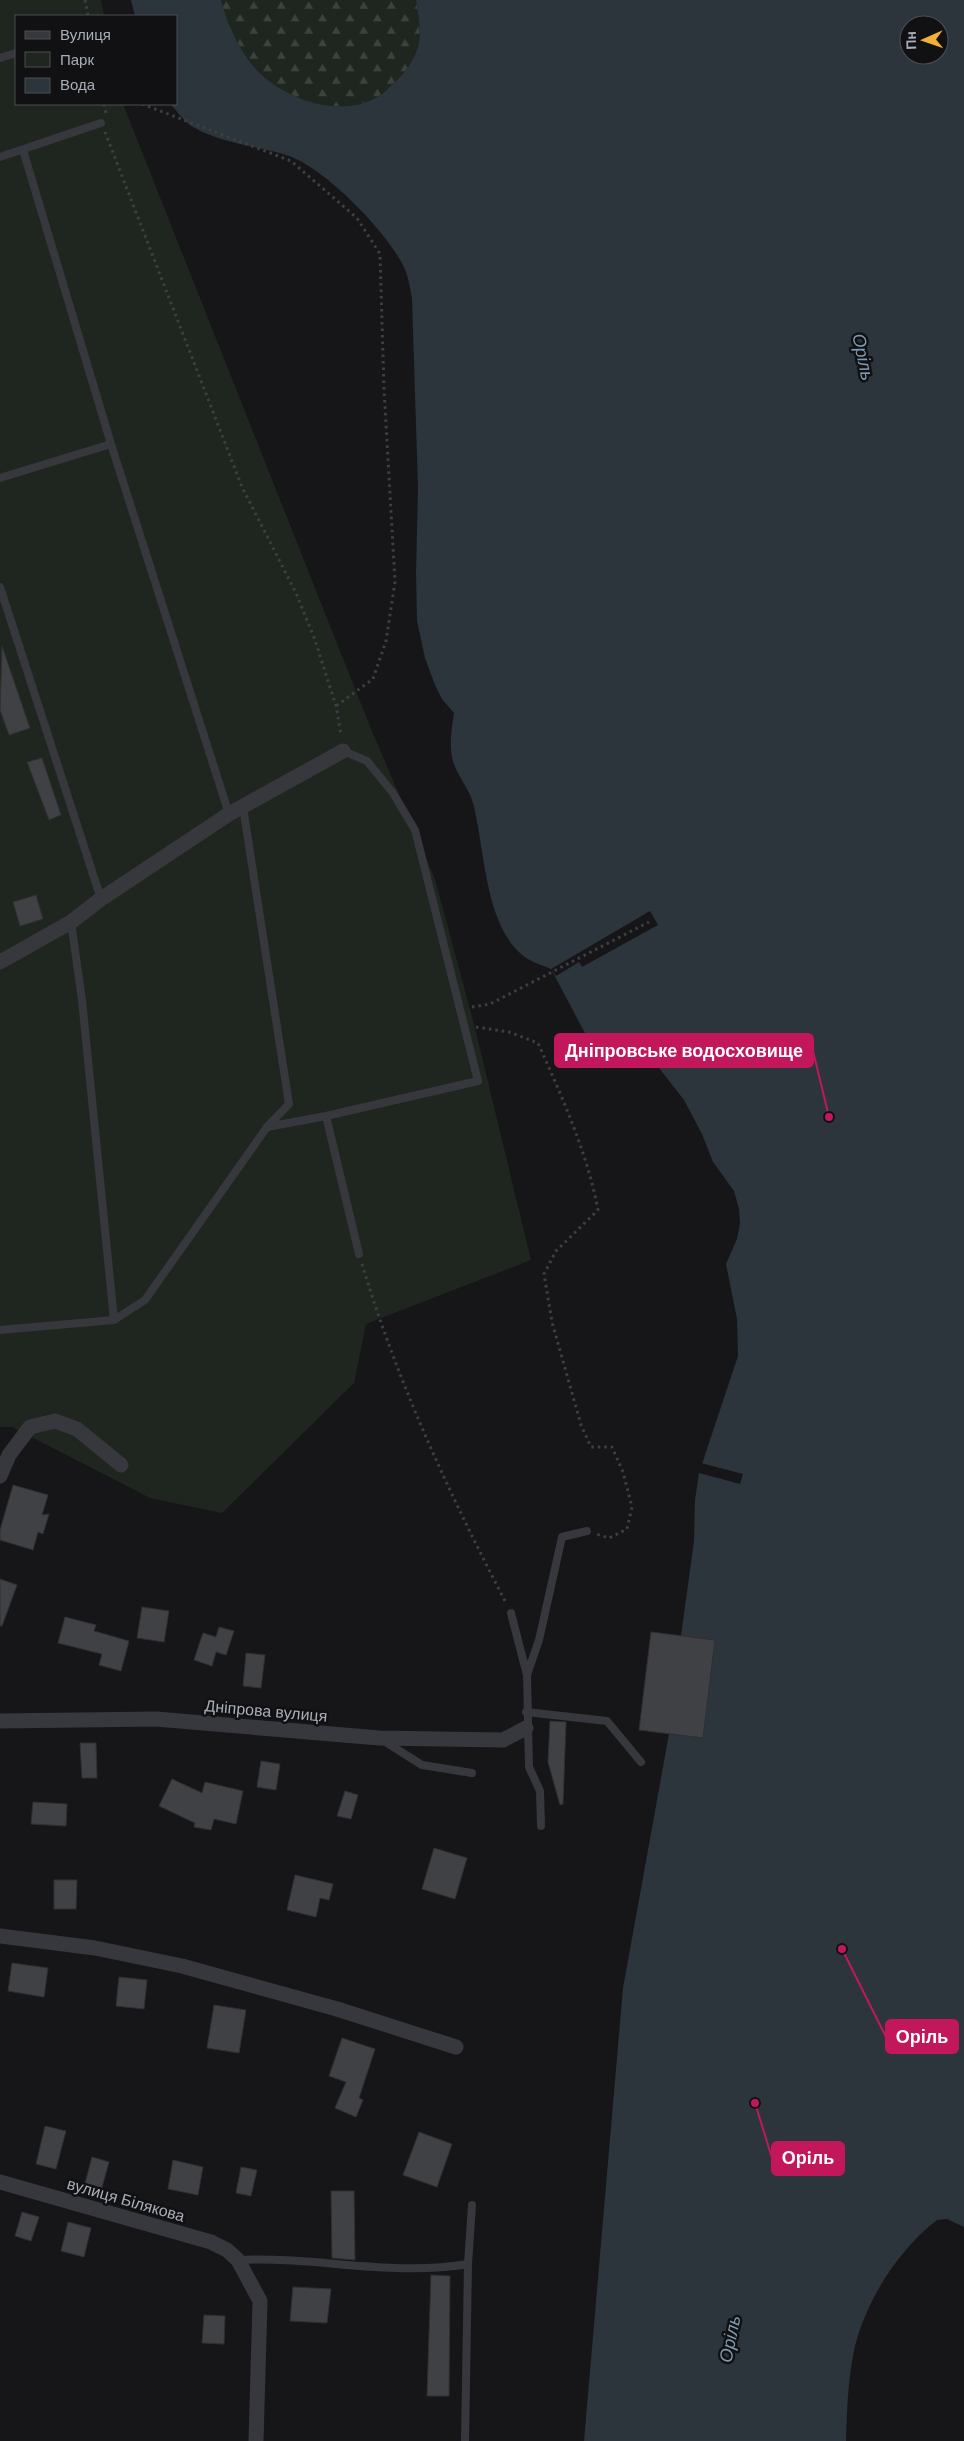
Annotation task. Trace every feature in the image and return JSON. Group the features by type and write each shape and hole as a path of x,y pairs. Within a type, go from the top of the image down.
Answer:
{"street":[{"path":"0,962 71,922 101,899 236,810 343,751"},
{"path":"0,1476 9,1455 30,1427 56,1421 78,1429 121,1465"},
{"name":"Дніпрова вулиця","path":"0,1721 156,1719 379,1738 504,1740 526,1728"},
{"path":"0,1936 95,1948 182,1966 337,2009 456,2047"},
{"name":"вулиця Білякова","path":"0,2182 211,2242 227,2250 238,2260"},
{"path":"238,2260 260,2301 256,2441"}],"lane":[{"path":"0,58 15,53"},
{"path":"0,157 101,123"},
{"path":"0,1330 114,1320 145,1300 267,1127 289,1104 236,810 111,444 23,150"},
{"path":"0,478 111,444"},
{"path":"0,588 101,899"},
{"path":"267,1127 326,1116 478,1081 415,830 393,793 367,761 343,751"},
{"path":"71,922 82,1000 114,1320"},
{"path":"326,1116 359,1254"},
{"path":"527,1675 539,1640 550,1581 562,1537 587,1531"},
{"path":"511,1613 527,1675 526,1728 528,1767 540,1792 541,1826"},
{"path":"526,1712 606,1722 641,1762"},
{"path":"379,1738 422,1765 472,1773"},
{"path":"465,2441 468,2264 472,2205"},
{"path":"238,2260 286,2259 377,2267 432,2268 468,2264"}],"path":[{"path":"85,0 88,15"},
{"path":"145,105 291,161 357,218 380,254 384,389 395,582 386,641 373,679 336,706"},
{"path":"101,123 242,487 296,593 315,640 336,706 343,751"},
{"path":"459,1009 490,1004 649,922"},
{"path":"463,1025 509,1032 538,1043 560,1092 592,1180 598,1210 556,1251 544,1274 552,1322 581,1426 591,1448 612,1447 623,1472 632,1507 627,1529 609,1538 587,1531"},
{"path":"359,1254 375,1306 428,1446 511,1613"}],"green space":[{"path":"0,0 101,0 104,15 15,15 15,105 123,105 369,724 435,879 474,1024 531,1260 366,1324 354,1383 222,1513 150,1498 12,1427 0,1427"},
{"path":"221,0 416,0 419,42 416,54 406,69 381,95 365,103 350,106 319,104 303,100 289,93 275,85 255,69 237,41"}],"water":[{"path":"131,0 221,0 242,51 255,69 263,76 275,85 303,100 334,106 350,106 365,103 385,92 398,79 413,59 419,42 416,0 964,0 964,2227 947,2219 937,2220 910,2245 886,2276 876,2293 860,2328 855,2346 849,2381 846,2441 584,2441 623,1988 669,1734 703,1738 715,1640 681,1636 694,1541 695,1500 699,1473 738,1356 737,1319 726,1264 737,1239 740,1223 739,1209 734,1191 713,1162 702,1134 684,1100 656,1064 631,1053 603,1048 594,1044 586,1035 551,969 521,954 509,940 493,904 473,803 452,758 451,743 454,713 442,699 435,685 425,658 417,621 418,489 412,298 407,275 399,257 373,223 356,205 321,174 304,163 289,156 217,138 191,126 172,105 178,105 178,15 135,15"}],"pier":[{"path":"650,911 658,925 582,967 579,962 556,976 551,969"},
{"path":"701,1463 743,1474 740,1484 699,1473"}],"building":[{"path":"2,646 30,728 9,735 0,710"},
{"path":"42,758 61,815 49,820 27,762"},
{"path":"36,895 43,919 20,926 13,902"},
{"path":"13,1485 48,1495 42,1515 49,1514 43,1534 38,1532 33,1550 0,1540 0,1530"},
{"path":"0,1579 17,1585 2,1626 0,1626"},
{"path":"142,1607 169,1611 164,1642 137,1638"},
{"path":"65,1617 96,1625 94,1631 129,1641 121,1671 99,1665 102,1654 58,1643"},
{"path":"219,1627 234,1631 226,1655 216,1652 212,1666 194,1660 203,1633 216,1637"},
{"path":"651,1632 715,1640 703,1738 639,1730"},
{"path":"246,1653 265,1655 261,1688 243,1686"},
{"path":"550,1721 566,1722 563,1804 560,1805 548,1762"},
{"path":"80,1743 96,1743 97,1778 82,1778"},
{"path":"261,1761 280,1764 276,1790 257,1787"},
{"path":"172,1779 202,1793 205,1782 243,1791 236,1824 214,1819 211,1830 194,1827 195,1823 159,1806"},
{"path":"345,1791 358,1795 351,1819 337,1816"},
{"path":"33,1802 67,1804 66,1826 31,1824"},
{"path":"434,1848 467,1858 455,1899 422,1889"},
{"path":"295,1875 333,1884 329,1900 320,1898 316,1917 287,1910"},
{"path":"54,1880 77,1880 76,1909 54,1909"},
{"path":"12,1963 48,1968 44,1997 8,1991"},
{"path":"119,1977 147,1980 144,2009 116,2006"},
{"path":"214,2005 246,2010 239,2053 207,2048"},
{"path":"342,2038 375,2049 359,2098 363,2100 356,2117 335,2108 346,2082 329,2076"},
{"path":"45,2126 66,2131 56,2169 36,2164"},
{"path":"419,2132 452,2144 437,2187 403,2175"},
{"path":"92,2157 109,2162 101,2191 84,2187"},
{"path":"173,2160 203,2167 198,2195 168,2189"},
{"path":"241,2167 257,2170 251,2196 236,2193"},
{"path":"331,2191 354,2191 355,2260 332,2258"},
{"path":"22,2212 39,2217 31,2241 15,2236"},
{"path":"68,2222 91,2228 84,2257 61,2251"},
{"path":"431,2275 450,2276 449,2396 427,2396"},
{"path":"293,2287 331,2289 327,2323 290,2321"},
{"path":"204,2315 225,2316 224,2344 202,2343"}],"place":[{"name":"Дніпровське водосховище","path":"829,1117"},
{"name":"Оріль","path":"842,1949"},
{"name":"Орiль","path":"755,2103"}]}
